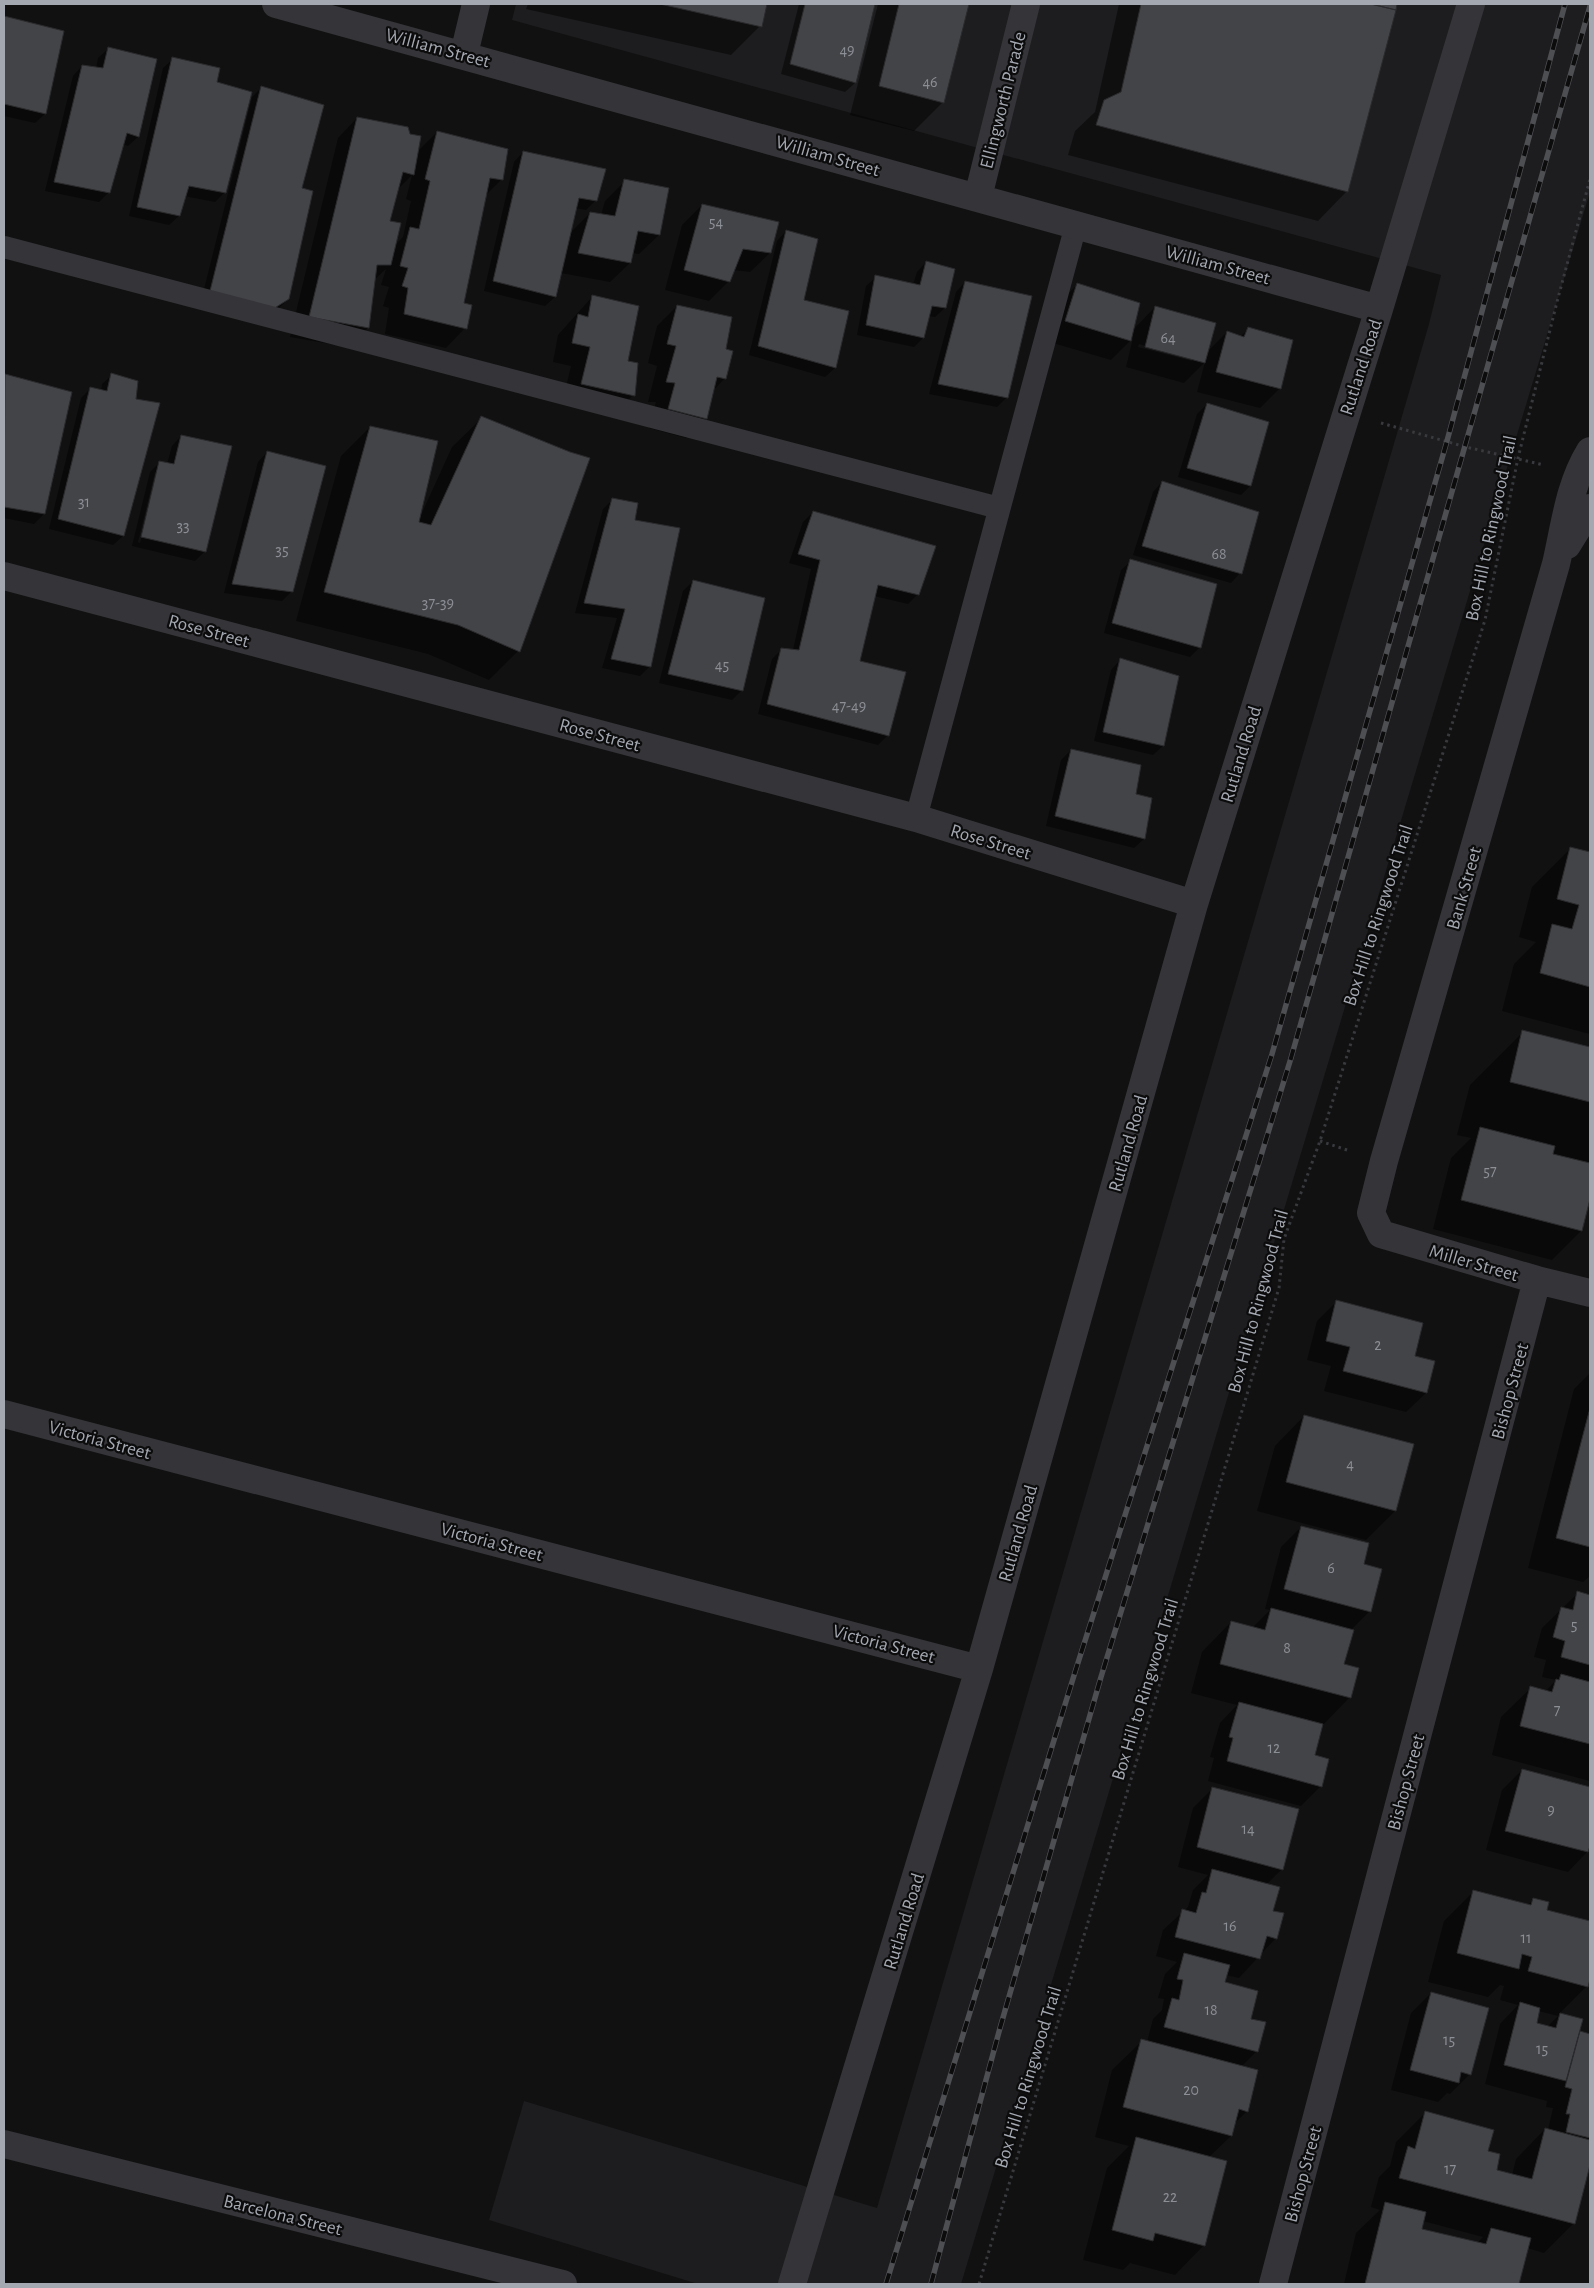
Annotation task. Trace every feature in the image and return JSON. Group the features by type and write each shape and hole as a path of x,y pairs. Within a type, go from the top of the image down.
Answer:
{"street":[{"name":"William Street","path":"276,4 464,54 1380,309"},
{"path":"464,54 476,4"},
{"name":"Ellingworth Parade","path":"978,197 1026,4"},
{"name":"Rutland Road","path":"792,2284 979,1668 1194,904 1345,413 1380,309 1471,4"},
{"name":"Bank Street","path":"1371,1213 1384,1161 1556,564 1573,488 1581,466 1590,451"},
{"name":"Bank Street","path":"1556,564 1590,508"},
{"name":"Rose Street","path":"4,576 916,818 1194,904"},
{"name":"Miller Street","path":"1371,1213 1381,1234 1537,1280 1590,1293"},
{"name":"Bishop Street","path":"1273,2284 1537,1280"},
{"name":"Victoria Street","path":"4,1414 979,1668"},
{"name":"Barcelona Street","path":"4,2144 563,2284"}],"lane":[{"path":"916,818 1076,225"},
{"path":"4,246 999,508"}],"path":[{"name":"Box Hill to Ringwood Trail","path":"979,2284 1279,1288 1284,1239 1320,1141 1485,620 1518,458 1567,261 1590,179"},
{"path":"1345,413 1466,447 1518,458"}],"shaded area":[{"path":"516,4 1590,4 1590,192 961,2284 698,2284 489,2220 524,2101 877,2208 1429,324 1441,275 512,20"}],"building":[{"path":"660,4 767,4 762,27"},
{"path":"805,4 875,4 856,83 790,64"},
{"path":"899,4 969,4 944,103 879,86"},
{"path":"1141,4 1371,4 1396,10 1348,192 1096,125 1104,100 1121,92"},
{"path":"1371,4 1397,4 1396,10"},
{"path":"4,16 64,31 46,114 4,104"},
{"path":"108,47 157,59 139,137 127,133 110,193 54,182 82,65 103,68"},
{"path":"172,57 220,68 217,82 252,92 226,193 189,186 180,216 137,207"},
{"path":"261,86 324,105 302,188 313,191 289,299 273,309 210,291"},
{"path":"357,117 408,127 410,134 421,136 414,175 403,172 390,221 401,223 391,265 377,265 369,328 309,317"},
{"path":"437,131 508,149 503,180 490,178 464,303 472,305 467,329 404,314 408,288 402,286 408,268 400,266 410,227 419,229 430,181 425,179"},
{"path":"523,151 606,169 597,201 579,198 556,297 493,281"},
{"path":"624,179 669,188 660,235 638,231 631,263 578,253 590,212 615,216"},
{"path":"702,204 779,222 771,253 743,249 730,282 684,270"},
{"path":"786,230 818,239 804,300 849,311 836,368 758,346"},
{"path":"926,261 955,269 946,308 932,306 924,338 866,325 875,275 920,285"},
{"path":"965,281 1032,296 1008,398 938,384"},
{"path":"1077,283 1140,303 1131,341 1065,321"},
{"path":"592,295 639,306 628,361 638,363 635,396 581,384 590,347 572,343 578,314 588,317"},
{"path":"677,305 732,317 726,349 733,351 726,379 717,377 707,419 668,409 675,383 666,382 676,346 667,344"},
{"path":"1155,306 1216,323 1205,363 1145,347"},
{"path":"1248,327 1293,340 1281,389 1216,372 1227,331 1244,337"},
{"path":"111,373 138,381 136,399 160,403 124,536 58,519 90,387 107,391"},
{"path":"5,374 72,392 45,514 4,507"},
{"path":"1207,403 1269,422 1251,486 1187,468"},
{"path":"481,416 570,452 590,458 520,652 458,625 324,592 370,426 438,441 419,522 431,525"},
{"path":"181,435 232,446 206,552 141,537 159,461 174,464"},
{"path":"267,451 326,466 293,592 232,584"},
{"path":"1162,481 1259,512 1242,574 1142,546"},
{"path":"612,498 638,503 635,520 680,528 651,667 611,659 625,609 584,603"},
{"path":"813,511 936,546 919,595 878,585 860,661 906,672 889,736 767,704 781,648 799,650 820,560 798,554"},
{"path":"1130,559 1217,584 1201,648 1112,623"},
{"path":"693,580 765,598 743,691 668,674"},
{"path":"1120,658 1179,676 1164,746 1103,732"},
{"path":"1071,749 1141,765 1136,794 1152,798 1145,839 1055,816"},
{"path":"1570,847 1590,852 1590,987 1540,973 1552,924 1572,929 1579,905 1557,899"},
{"path":"1522,1030 1590,1047 1590,1102 1510,1082"},
{"path":"1480,1127 1555,1146 1553,1154 1590,1163 1590,1199 1582,1231 1461,1200"},
{"path":"1336,1300 1423,1323 1415,1356 1435,1361 1427,1393 1343,1371 1350,1347 1326,1341"},
{"path":"1590,1408 1590,1547 1556,1538"},
{"path":"1304,1415 1414,1444 1396,1511 1286,1482"},
{"path":"1301,1526 1369,1543 1364,1564 1382,1569 1371,1612 1284,1589"},
{"path":"1577,1591 1590,1595 1590,1665 1561,1657 1565,1641 1553,1637 1561,1607 1573,1610"},
{"path":"1271,1608 1354,1630 1344,1664 1359,1668 1351,1698 1220,1664 1231,1621 1265,1630"},
{"path":"1561,1674 1590,1682 1590,1744 1520,1726 1530,1686 1552,1692 1556,1679 1559,1680"},
{"path":"1239,1702 1323,1724 1315,1755 1329,1759 1322,1787 1227,1761 1233,1738 1229,1737"},
{"path":"1522,1769 1590,1787 1590,1846 1588,1852 1505,1831"},
{"path":"1212,1787 1299,1809 1283,1870 1197,1847"},
{"path":"1212,1869 1280,1887 1273,1911 1284,1913 1277,1939 1267,1936 1260,1959 1175,1937 1182,1909 1196,1913 1202,1892 1206,1893"},
{"path":"1473,1890 1531,1905 1533,1898 1549,1902 1547,1910 1590,1921 1590,1979 1588,1987 1528,1971 1532,1957 1522,1954 1519,1969 1457,1953"},
{"path":"1184,1953 1230,1965 1225,1982 1258,1991 1251,2019 1266,2022 1258,2052 1164,2027 1172,1998 1179,2000 1183,1980 1177,1979"},
{"path":"1431,1992 1489,2008 1471,2075 1461,2072 1459,2083 1410,2070"},
{"path":"1520,2002 1540,2008 1537,2023 1556,2028 1560,2013 1583,2019 1566,2081 1504,2065"},
{"path":"1580,2031 1590,2034 1590,2138 1566,2132 1570,2114 1566,2114 1572,2089 1565,2087"},
{"path":"1141,2039 1258,2070 1248,2112 1239,2109 1232,2136 1123,2107"},
{"path":"1425,2111 1494,2130 1488,2151 1500,2154 1497,2170 1532,2179 1545,2128 1590,2140 1590,2165 1575,2224 1399,2178 1408,2146 1415,2149"},
{"path":"1136,2137 1227,2161 1205,2246 1155,2233 1153,2241 1112,2230"},
{"path":"1385,2202 1426,2212 1422,2229 1486,2244 1491,2228 1531,2238 1519,2284 1365,2284"}],"railway":[{"path":"886,2284 1076,1669 1272,1054 1447,441 1565,4"},
{"path":"931,2284 1000,2028 1101,1677 1291,1058 1590,6"}]}
